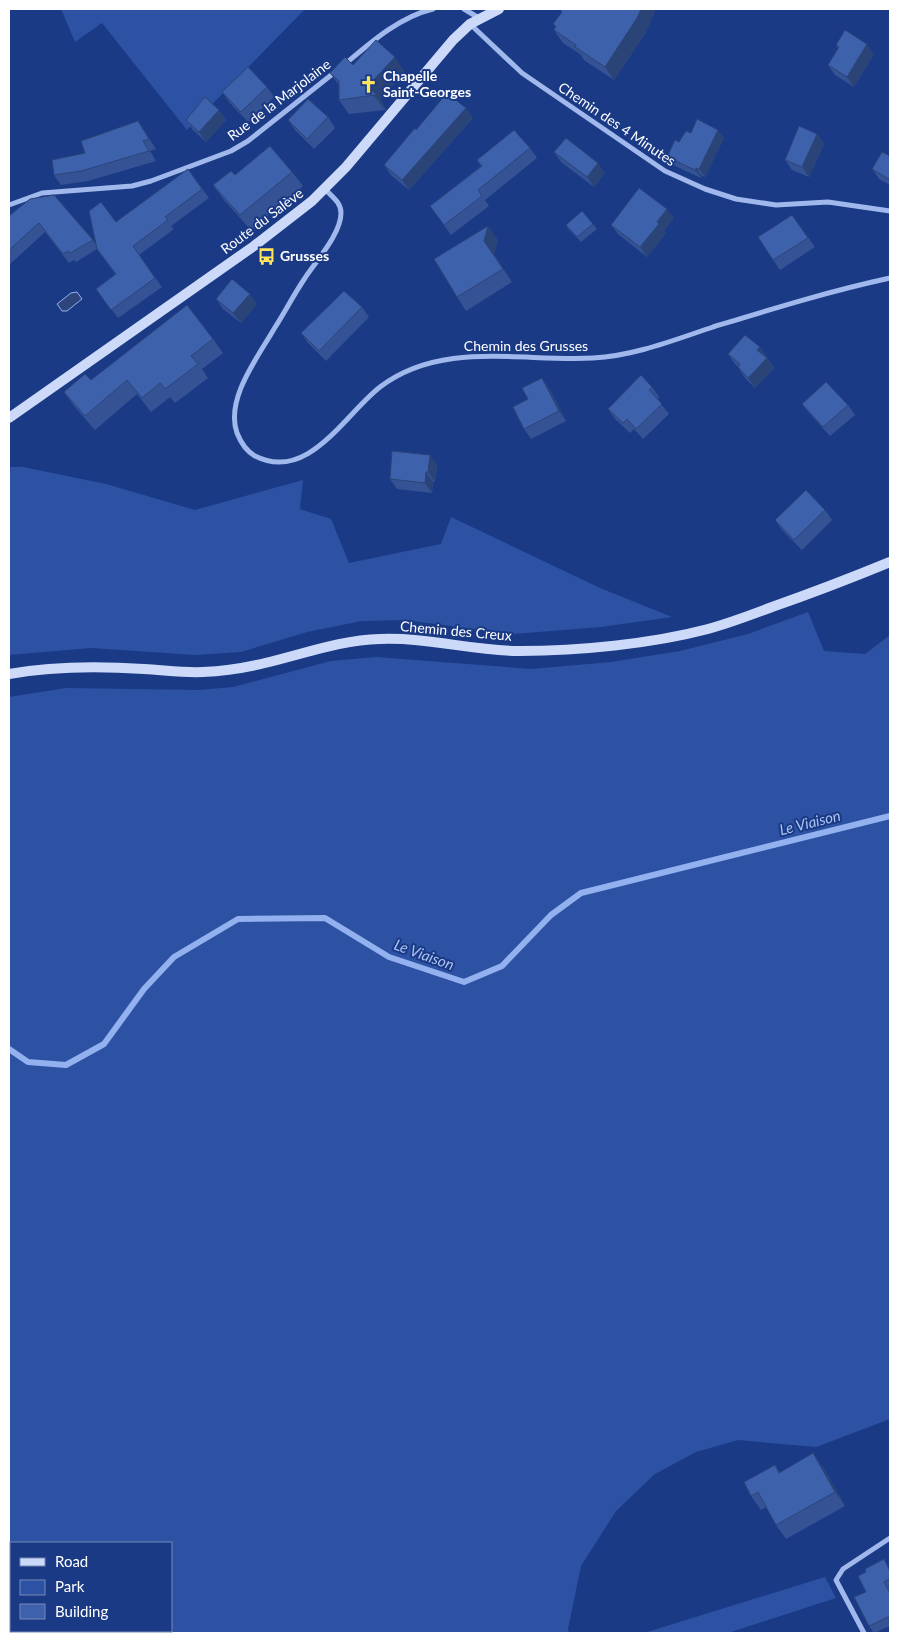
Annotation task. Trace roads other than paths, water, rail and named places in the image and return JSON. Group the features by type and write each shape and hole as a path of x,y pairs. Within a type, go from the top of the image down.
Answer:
{"street":[{"name":"Rue de la Marjolaine","path":"9,204 42,193 132,186 151,181 240,147 371,43 406,20 433,9"},
{"path":"464,9 479,18"},
{"name":"Route du Salève","path":"9,418 302,210 325,190 346,167 446,48 470,24 499,9"},
{"name":"Chemin des 4 Minutes","path":"470,24 522,73 665,171 705,189 736,199 776,205 828,202 890,211"},
{"name":"Chemin des Grusses","path":"325,190 339,205 341,216 338,227 304,279 249,371 238,397 235,417 236,429 241,442 252,454 264,460 277,462 292,461 304,457 316,449 380,387 398,376 425,365 459,356 564,359 596,358 623,354 803,299 890,278"},
{"name":"Chemin des Creux","path":"9,674 64,668 142,668 196,672 228,670 266,663 325,646 381,639 419,640 474,648 519,651 596,647 670,638 709,629 826,588 890,562"},
{"path":"864,1633 836,1580 843,1569 890,1538"}],"waterway":[{"name":"Le Viaison","path":"9,1049 28,1062 66,1065 104,1044 144,989 174,957 238,919 325,918 389,957 464,982 502,966 551,915 581,893 890,816"}],"place":[{"name":"Chapelle Saint-Georges","path":"369,84"},
{"name":"Grusses","path":"266,256"}]}
